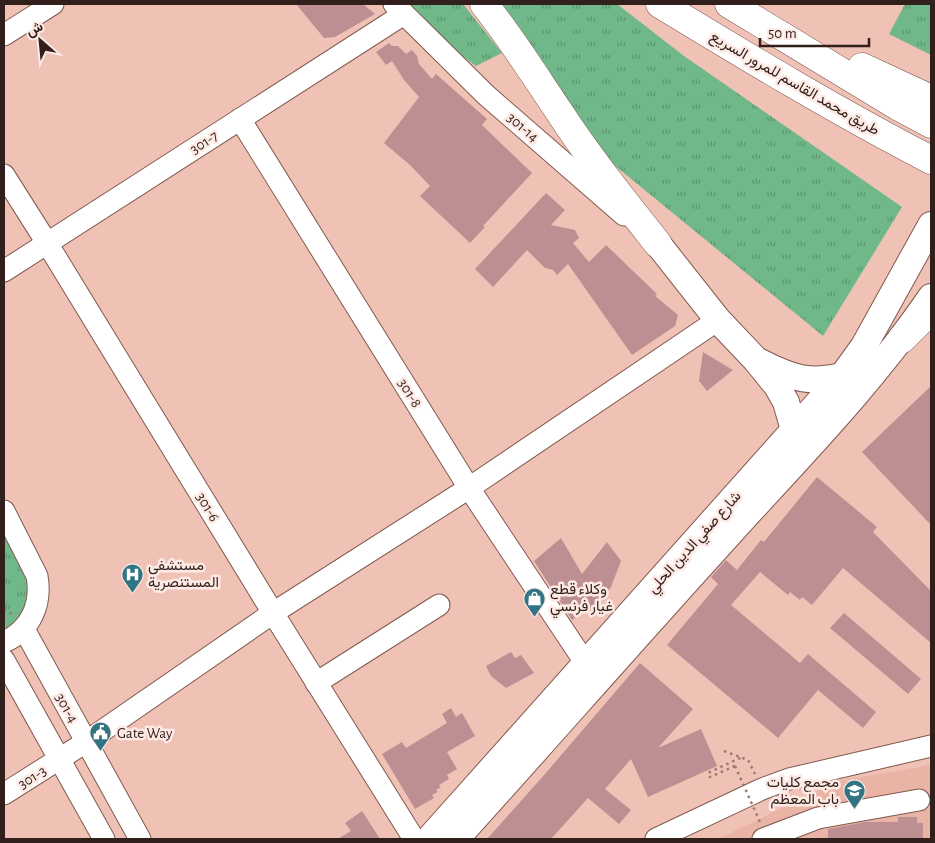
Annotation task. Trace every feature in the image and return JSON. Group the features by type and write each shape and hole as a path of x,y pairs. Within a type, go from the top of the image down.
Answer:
{"highway":[{"path":"484,4 509,35 597,167 658,244"},
{"name":"طريق محمد القاسم للمرور السريع","path":"660,4 779,76 931,160"},
{"path":"736,8 931,99"},
{"name":"طريق محمد القاسم للمرور السريع","path":"736,8 901,108 931,124"},
{"path":"902,340 920,321 931,314"}],"main road":[{"name":"شارع صفي الدين الحلي","path":"429,839 844,375 864,346 931,225"},
{"path":"658,244 718,320 755,359 777,386 786,402 794,430"},
{"name":"شارع صفي الدين الحلي","path":"456,839 733,530 838,417 902,340 931,298"},
{"path":"755,359 785,374 805,379 829,379 868,365 902,340"}],"street":[{"path":"4,35 53,4"},
{"name":"301-14","path":"398,9 486,95 658,244"},
{"name":"301-7","path":"4,271 240,119 398,9"},
{"name":"301-8","path":"240,119 470,488 586,664"},
{"name":"301-6","path":"4,175 414,839"},
{"name":"301-3","path":"4,794 86,742 273,612 470,488 718,320"},
{"path":"4,512 38,581 36,609 24,628 16,636 4,642"},
{"path":"316,683 439,605"},
{"name":"301-4","path":"24,628 140,839"},
{"name":"301-4","path":"4,660 104,839"},
{"path":"656,839 762,789 789,779 931,746"},
{"path":"762,831 818,818 919,800"}],"path":[{"path":"724,751 742,757 708,773 710,777 735,766 762,831"}],"shaded area":[{"name":"مجمع كليات باب المعظم","path":"931,765 931,839 718,839 838,781"}],"green space":[{"path":"408,4 463,4 502,53 476,66 450,47"},
{"path":"499,4 617,4 684,56 902,207 823,336 597,151"},
{"path":"905,4 931,4 931,55 889,34"},
{"path":"4,531 24,568 27,579 28,599 19,619 4,631"}],"building":[{"path":"296,4 363,4 375,14 335,37 324,38"},
{"path":"389,43 392,46 398,46 406,54 412,50 417,56 419,64 432,79 436,74 487,119 482,125 532,173 483,226 485,227 470,243 420,196 430,186 410,165 384,143 419,97 404,80 392,61 386,65 376,52"},
{"path":"546,193 565,210 551,225 575,230 579,238 573,243 589,262 606,245 657,294 655,296 678,315 675,326 632,355 568,264 557,275 553,270 545,268 527,250 493,287 475,269"},
{"path":"703,352 733,370 707,391 699,381"},
{"path":"931,386 931,525 862,452"},
{"path":"817,477 877,527 873,532 931,591 931,643 843,568 812,605 802,597 800,600 790,592 788,595 760,572 731,605 800,663 808,654 876,712 863,728 818,690 778,738 667,645 718,584 711,577 726,560 737,570 761,540 764,542"},
{"path":"561,538 582,574 607,542 621,561 611,587 595,605 572,620 534,561"},
{"path":"844,613 921,679 908,694 830,628"},
{"path":"511,652 515,658 521,655 534,673 506,688 491,676 486,666"},
{"path":"640,663 693,709 658,748 701,729 717,766 648,797 631,759 605,789 631,810 619,824 588,798 551,839 487,839 545,774"},
{"path":"451,708 456,717 462,713 475,736 447,752 457,769 447,775 449,779 439,785 441,787 436,790 438,792 432,795 434,798 415,809 382,754 402,742 406,748 447,723 442,714"},
{"path":"362,811 380,839 338,839 351,831 345,823"},
{"path":"898,817 917,817 917,823 923,823 923,839 828,839 828,829 866,822 898,822"}],"place":[{"name":"مستشفى المستنصرية","path":"132,593"},
{"name":"وكلاء قطع غيار فرنسي","path":"534,617"},
{"name":"Gate Way","path":"101,752"},
{"name":"مجمع كليات باب المعظم","path":"855,810"}]}
